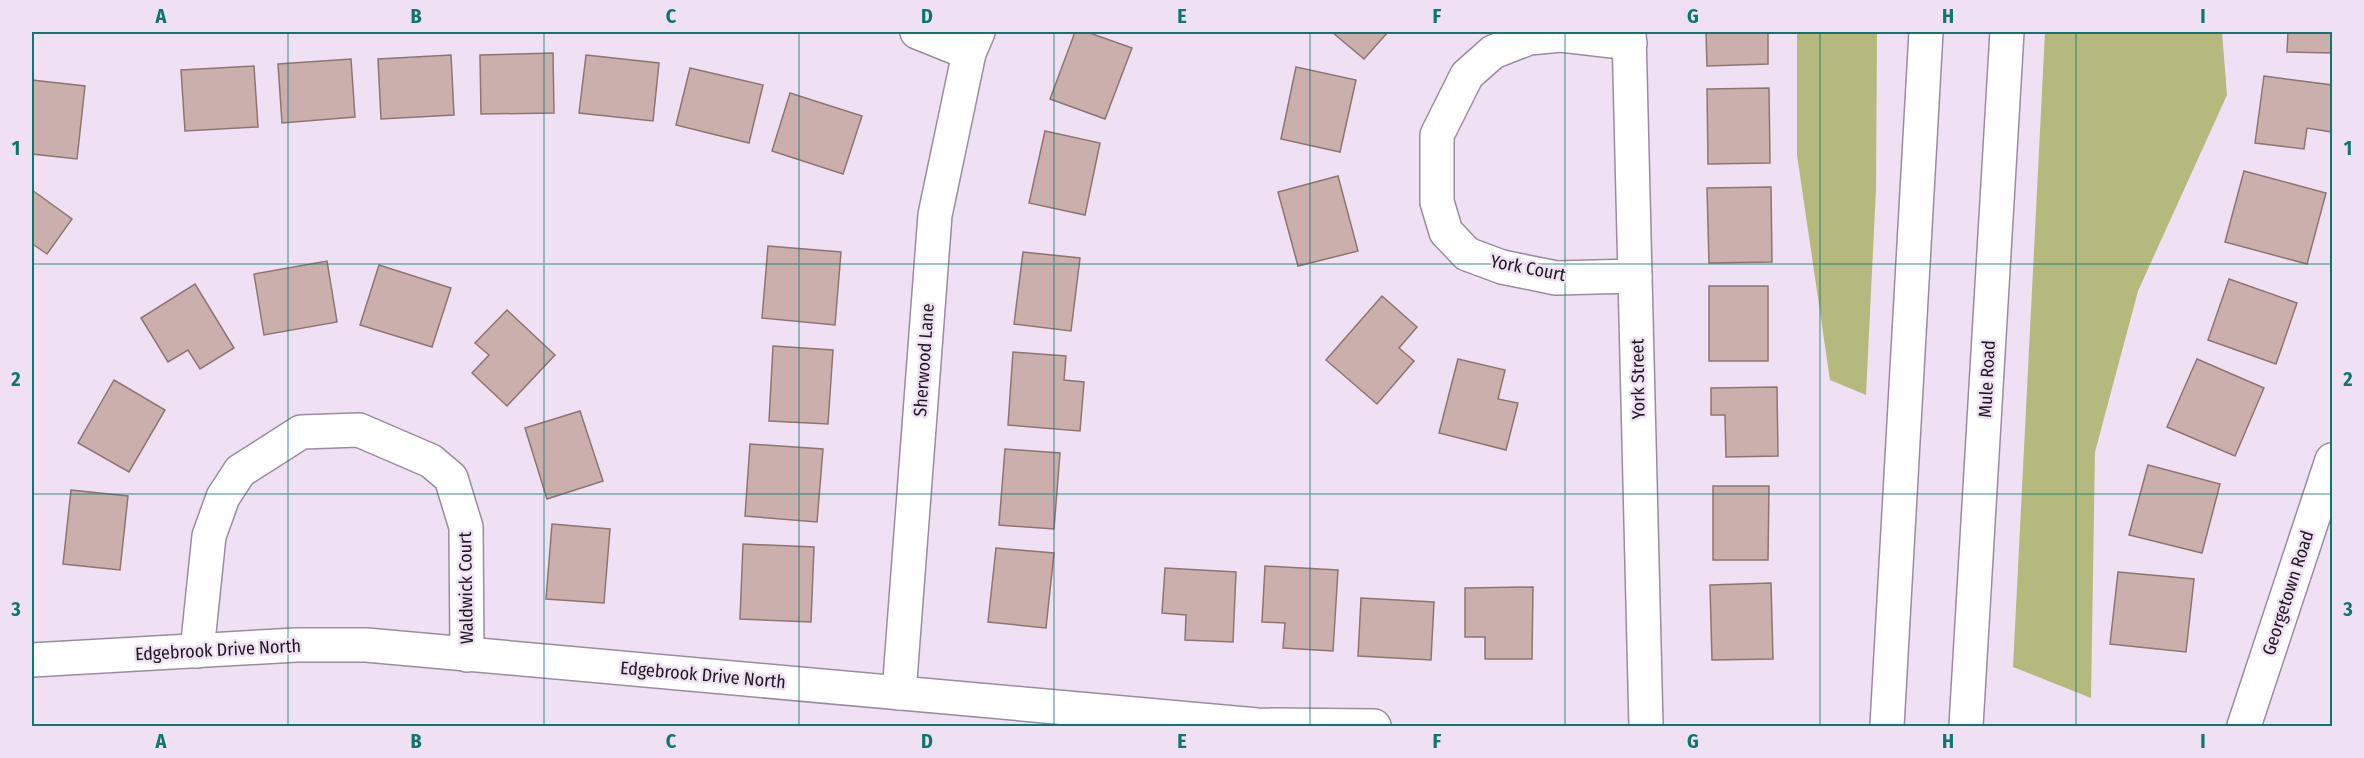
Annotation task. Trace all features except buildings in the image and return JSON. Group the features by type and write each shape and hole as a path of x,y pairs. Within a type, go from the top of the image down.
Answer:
{"street":[{"path":"917,32 973,42"},
{"path":"1887,726 1926,32"},
{"name":"Mule Road","path":"1966,726 2007,32"},
{"name":"York Court","path":"1629,37 1561,34 1529,38 1493,52 1467,75 1437,135 1437,202 1446,232 1467,254 1502,267 1556,278 1635,276"},
{"name":"York Street","path":"1629,37 1646,726"},
{"name":"Sherwood Lane","path":"899,693 935,215 973,42"},
{"name":"Waldwick Court","path":"196,651 209,536 223,497 240,471 301,432 359,429 430,461 451,478 466,527 467,654"},
{"name":"Georgetown Road","path":"2244,726 2332,460"},
{"name":"Edgebrook Drive North","path":"32,660 296,645 366,645 1257,724 1374,726"}],"green space":[{"path":"1797,32 1877,32 1876,189 1866,395 1830,380 1797,155"},
{"path":"2045,32 2222,32 2227,95 2138,291 2095,452 2091,698 2013,667"}]}
